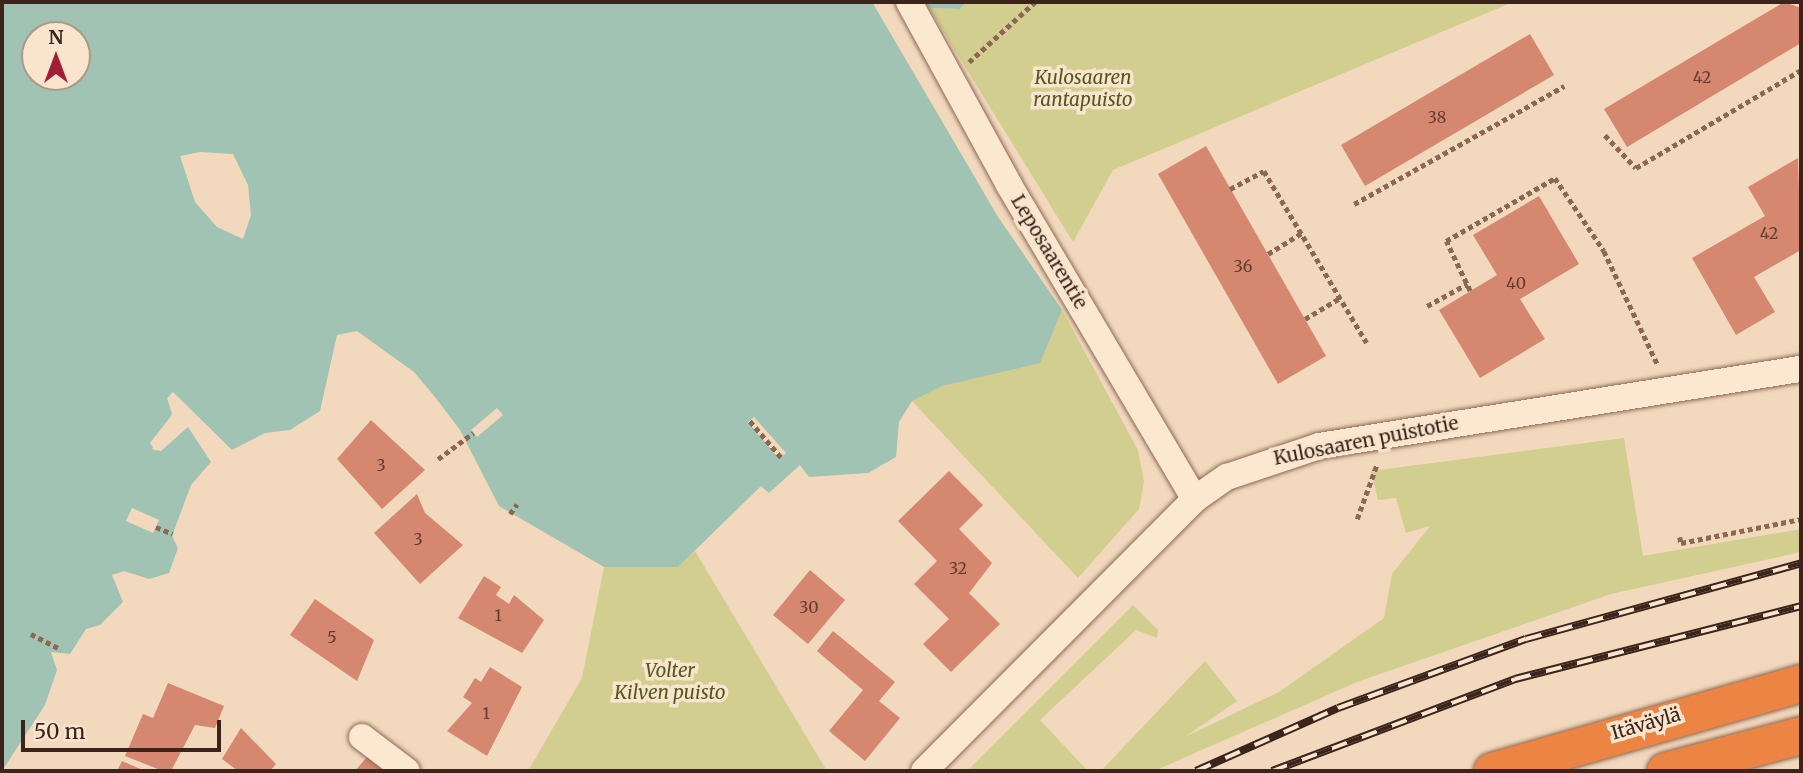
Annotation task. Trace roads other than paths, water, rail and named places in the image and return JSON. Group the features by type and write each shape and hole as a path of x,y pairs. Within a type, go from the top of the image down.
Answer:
{"highway":[{"name":"Itäväylä","path":"1492,771 1801,683"},
{"path":"1665,771 1801,735"}],"street":[{"name":"Leposaarentie","path":"909,2 956,77 1009,185 1195,499"},
{"name":"Kulosaaren puistotie","path":"924,771 1195,499 1265,460 1319,446 1784,365"},
{"path":"362,737 407,771"}],"railway":[{"path":"1196,771 1338,708 1526,639 1801,563"},
{"path":"1272,771 1515,679 1801,606"}],"park label":[{"name":"Kulosaaren rantapuisto","path":"1083,89"},
{"name":"Volter Kilven puisto","path":"670,682"}]}
